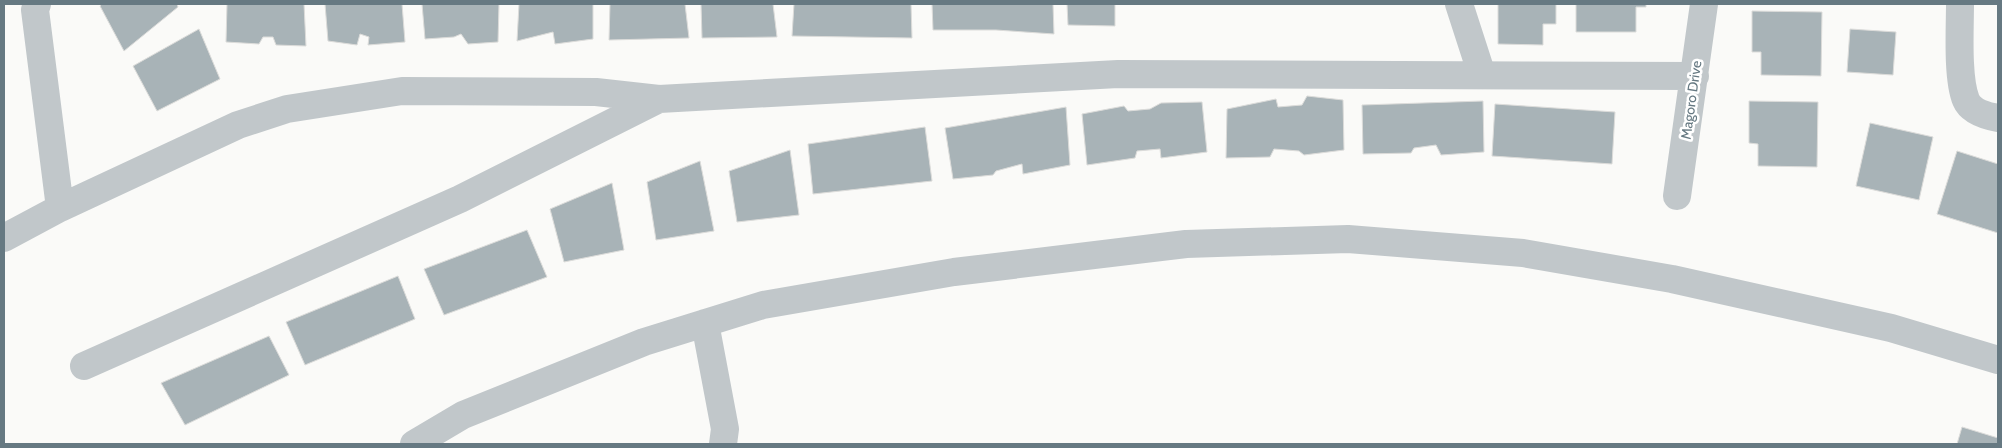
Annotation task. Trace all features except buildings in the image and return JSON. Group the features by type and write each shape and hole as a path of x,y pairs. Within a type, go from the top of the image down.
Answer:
{"street":[{"path":"37,4 35,10 60,208"},
{"path":"1459,4 1482,75"},
{"name":"Magoro Drive","path":"1677,196 1704,4"},
{"path":"1960,4 1960,71 1966,101 1982,114 1998,118"},
{"path":"4,238 60,208 238,125 287,109 402,91 596,92 659,99 1118,74 1695,76"},
{"path":"84,366 460,199 659,99"},
{"path":"414,444 463,415 644,342 763,305 954,272 1186,244 1348,239 1523,254 1672,279 1891,328 1998,360"},
{"path":"705,323 725,429 723,444"}]}
